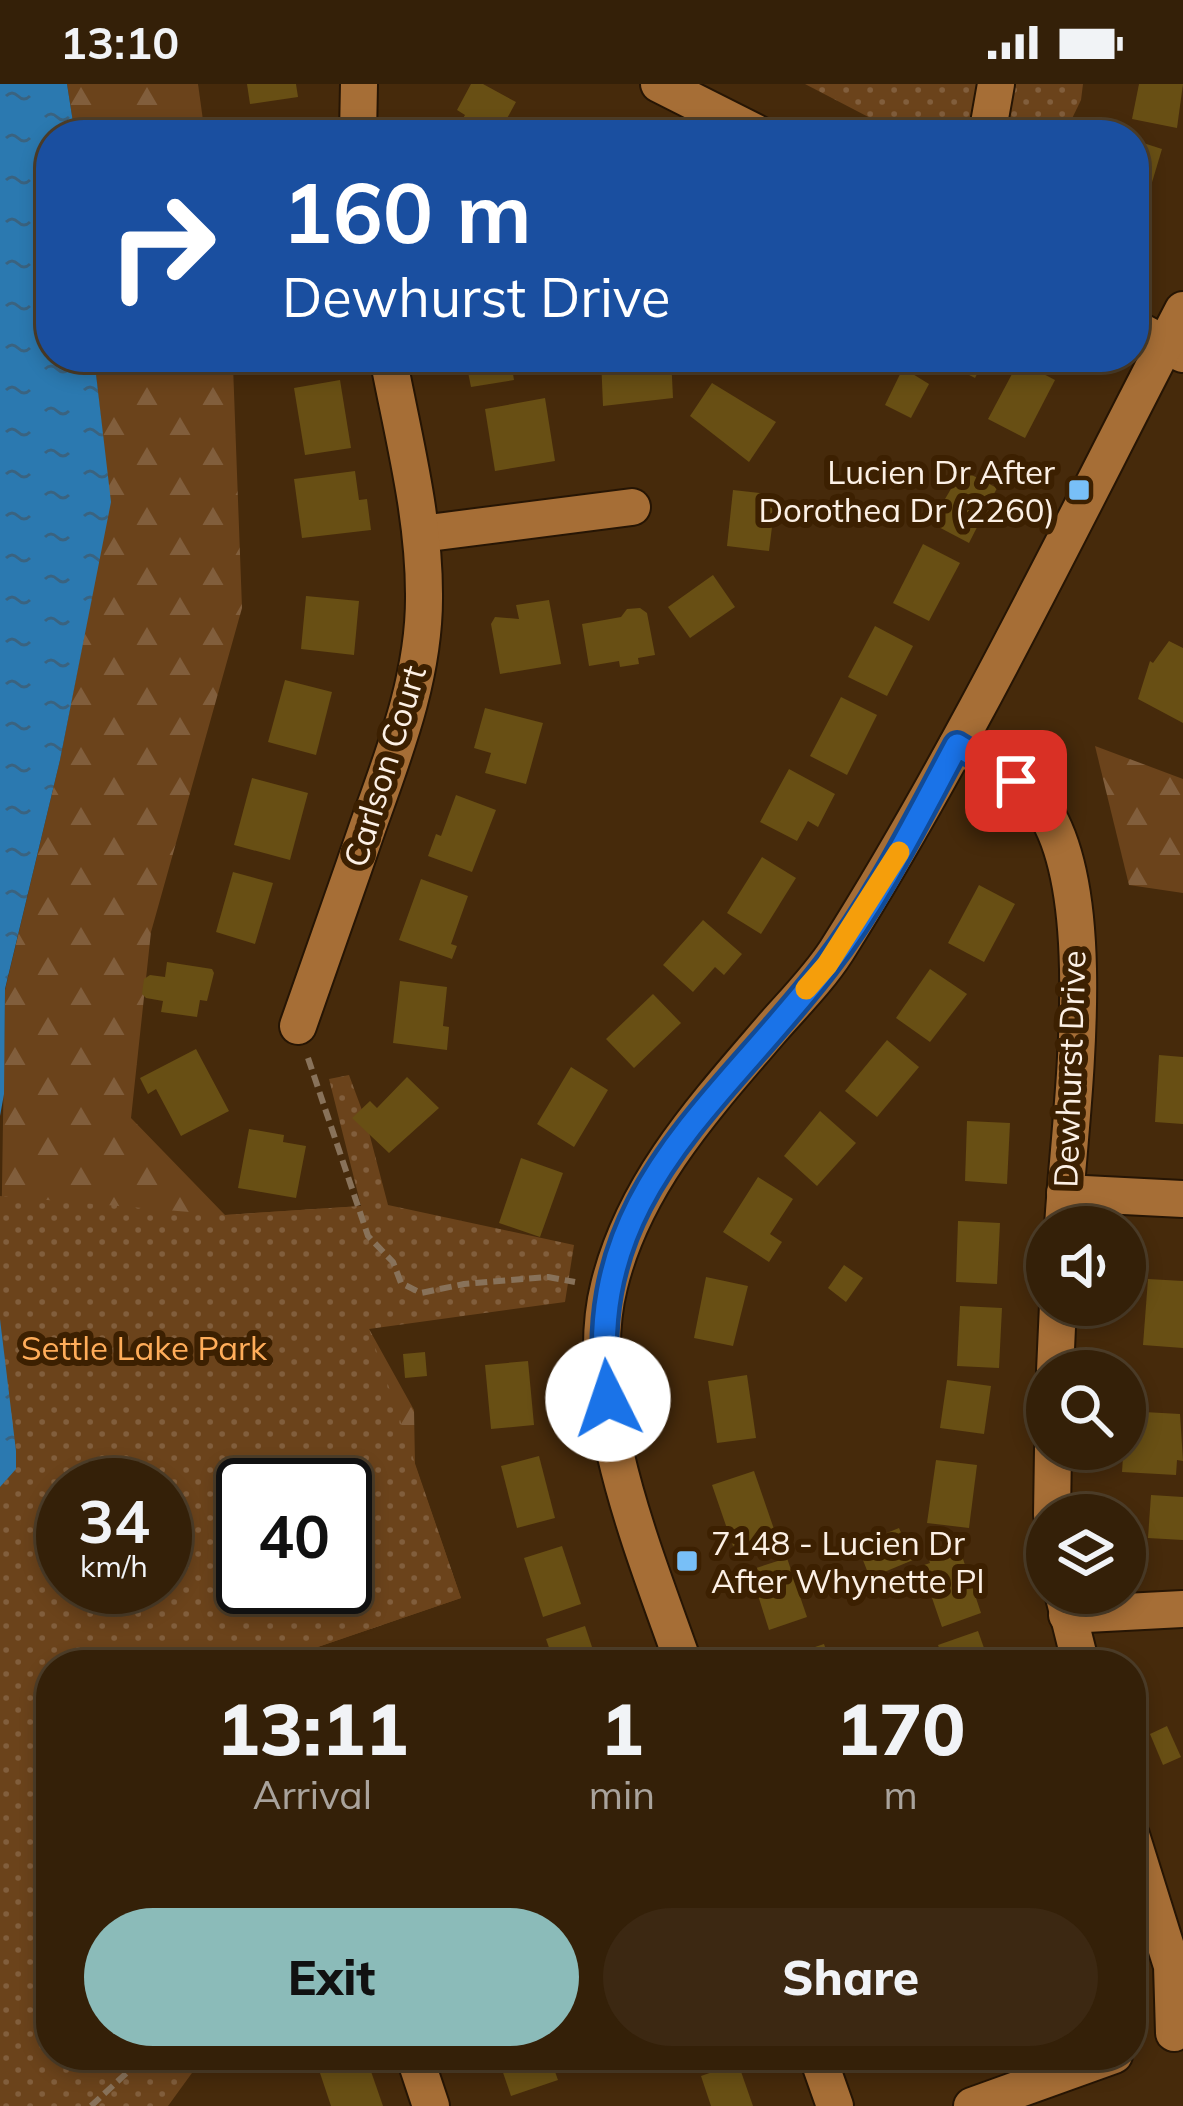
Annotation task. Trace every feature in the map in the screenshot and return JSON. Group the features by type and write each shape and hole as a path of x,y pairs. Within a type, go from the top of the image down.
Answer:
{"street":[{"path":"358,120 359,84"},
{"path":"659,84 730,120"},
{"path":"990,120 996,84"},
{"path":"1161,342 1183,310"},
{"name":"Carlson Court","path":"298,1026 411,698 421,645 421,534 391,372"},
{"path":"679,1650 624,1490 604,1375 608,1289 621,1245 665,1159 706,1104 827,965 907,839 1146,372"},
{"path":"421,534 632,507"},
{"name":"Dewhurst Drive","path":"957,745 1007,773 1042,806 1066,860 1078,1012 1064,1206"},
{"path":"1107,1206 1183,1199"},
{"path":"1146,1608 1183,1610"},
{"path":"1068,1614 1077,1650"},
{"path":"1146,1883 1172,1966 1179,2034 1146,2044"},
{"path":"418,2070 431,2106"},
{"path":"823,2070 835,2106"},
{"path":"972,2106 1072,2070"}],"path":[{"path":"298,1026 368,1236 393,1262 401,1283 422,1293 464,1283 548,1277 608,1289"},
{"path":"91,2106 130,2070"}],"green space":[{"path":"67,84 198,84 203,120 73,120"},
{"path":"805,84 1083,84 1071,120 874,120"},
{"path":"96,372 233,372 242,608 151,932 131,1118 225,1215 362,1206 369,1329 414,1410 415,1465 461,1598 309,1650 36,1650 36,2070 0,2106 0,1487 15,1469 0,1319 5,990 60,760 110,502"},
{"path":"1095,746 1183,779 1183,893 1129,885"},
{"name":"Settle Lake Park","path":"349,1075 388,1205 574,1245 565,1302 369,1329 461,1598 309,1650 36,1650 36,2070 194,2070 168,2106 0,2106 0,1487 15,1469 16,1451 0,1319 0,1196 225,1215 361,1206 329,1079"}],"water":[{"path":"0,84 67,84 73,120 36,120 36,372 96,372 111,502 60,760 5,989 0,1116"},
{"path":"0,1319 16,1469 0,1487"}],"building":[{"path":"247,84 296,84 298,97 250,104"},
{"path":"471,84 483,84 516,102 506,120 462,120 465,115 457,110"},
{"path":"1139,84 1183,84 1177,128 1132,119"},
{"path":"1149,145 1162,149 1149,192"},
{"path":"468,372 513,372 514,380 471,387"},
{"path":"602,372 672,372 673,398 603,406"},
{"path":"901,372 929,384 911,418 885,405"},
{"path":"1013,372 1040,372 1055,380 1025,438 988,419"},
{"path":"340,380 351,448 305,455 294,388"},
{"path":"712,383 776,422 749,462 690,416"},
{"path":"545,398 555,461 495,471 485,409"},
{"path":"962,470 997,488 969,543 931,523"},
{"path":"355,471 359,500 367,499 371,530 302,538 294,479"},
{"path":"733,490 776,495 769,551 727,546"},
{"path":"923,544 960,563 929,621 893,603"},
{"path":"713,575 735,607 690,638 668,607"},
{"path":"306,596 359,601 354,655 301,649"},
{"path":"549,600 561,664 500,674 491,624 495,617 519,619 516,605"},
{"path":"627,609 647,613 655,655 638,658 639,664 620,667 619,661 589,666 582,624 621,617"},
{"path":"875,626 913,646 887,696 848,677"},
{"path":"1169,641 1183,648 1183,723 1138,699 1150,661"},
{"path":"285,680 332,692 316,755 268,742"},
{"path":"841,697 877,715 847,775 810,756"},
{"path":"485,708 543,723 526,784 485,773 491,753 474,748"},
{"path":"789,769 835,794 818,827 808,821 797,841 760,822"},
{"path":"252,778 308,793 290,860 234,845"},
{"path":"456,795 496,810 472,872 428,856"},
{"path":"762,857 796,878 761,934 727,913"},
{"path":"233,872 273,883 255,944 216,932"},
{"path":"421,879 468,896 451,944 457,946 452,959 399,940"},
{"path":"979,885 1015,904 984,962 948,943"},
{"path":"703,920 742,954 724,975 715,967 693,992 663,965"},
{"path":"167,962 212,969 207,1001 200,1000 197,1017 161,1012 163,1001 142,994 144,979 165,977"},
{"path":"930,969 967,994 930,1042 896,1018"},
{"path":"400,981 447,987 443,1026 449,1027 447,1050 393,1043"},
{"path":"653,994 681,1023 634,1068 606,1039"},
{"path":"887,1040 919,1067 877,1117 845,1091"},
{"path":"196,1049 229,1111 181,1136 156,1089 148,1094 140,1078"},
{"path":"1159,1055 1183,1057 1183,1124 1155,1122"},
{"path":"571,1067 608,1090 574,1147 537,1124"},
{"path":"407,1077 439,1108 389,1153 352,1118 370,1101 377,1108"},
{"path":"820,1111 856,1143 817,1186 784,1156"},
{"path":"967,1121 1010,1123 1007,1184 965,1181"},
{"path":"249,1129 284,1135 283,1142 306,1146 296,1198 238,1188"},
{"path":"521,1158 563,1173 540,1237 499,1223"},
{"path":"758,1177 793,1199 770,1234 782,1242 769,1262 723,1232"},
{"path":"958,1221 1000,1223 997,1284 956,1282"},
{"path":"844,1265 863,1278 846,1302 828,1288"},
{"path":"706,1277 748,1286 733,1346 694,1338"},
{"path":"1148,1279 1183,1281 1183,1348 1143,1345"},
{"path":"960,1306 1002,1308 999,1368 957,1366"},
{"path":"425,1352 427,1376 405,1378 403,1354"},
{"path":"528,1361 534,1425 491,1429 485,1365"},
{"path":"747,1375 756,1438 717,1443 708,1381"},
{"path":"947,1380 991,1386 984,1434 940,1428"},
{"path":"1146,1412 1180,1414 1183,1461 1177,1460 1176,1475 1122,1472 1146,1470"},
{"path":"539,1456 555,1518 517,1528 501,1466"},
{"path":"936,1460 977,1465 969,1528 927,1523"},
{"path":"754,1471 775,1532 733,1546 712,1485"},
{"path":"1151,1495 1183,1497 1183,1540 1148,1538"},
{"path":"899,1528 913,1560 870,1578 857,1545"},
{"path":"562,1546 581,1604 543,1617 524,1558"},
{"path":"939,1552 942,1560 961,1553 981,1613 942,1627 921,1566"},
{"path":"787,1558 807,1617 769,1630 750,1570"},
{"path":"585,1626 593,1650 550,1650 546,1639"},
{"path":"978,1631 985,1650 940,1650 938,1645"},
{"path":"1167,1726 1181,1757 1163,1765 1150,1734"},
{"path":"371,2070 383,2106 331,2106 320,2073"},
{"path":"502,2070 554,2070 558,2080 511,2096"},
{"path":"740,2070 753,2106 711,2106 701,2076"}],"slow traffic":[{"path":"806,989 827,965 899,852"}],"place":[{"name":"Lucien Dr After Dorothea Dr (2260)","path":"1079,490"},
{"name":"7148 - Lucien Dr After Whynette Pl","path":"687,1561"}],"route":[{"path":"608,1399 603,1334 608,1289 621,1245 665,1159 687,1126 827,965 907,839 957,745 1016,781"}]}
